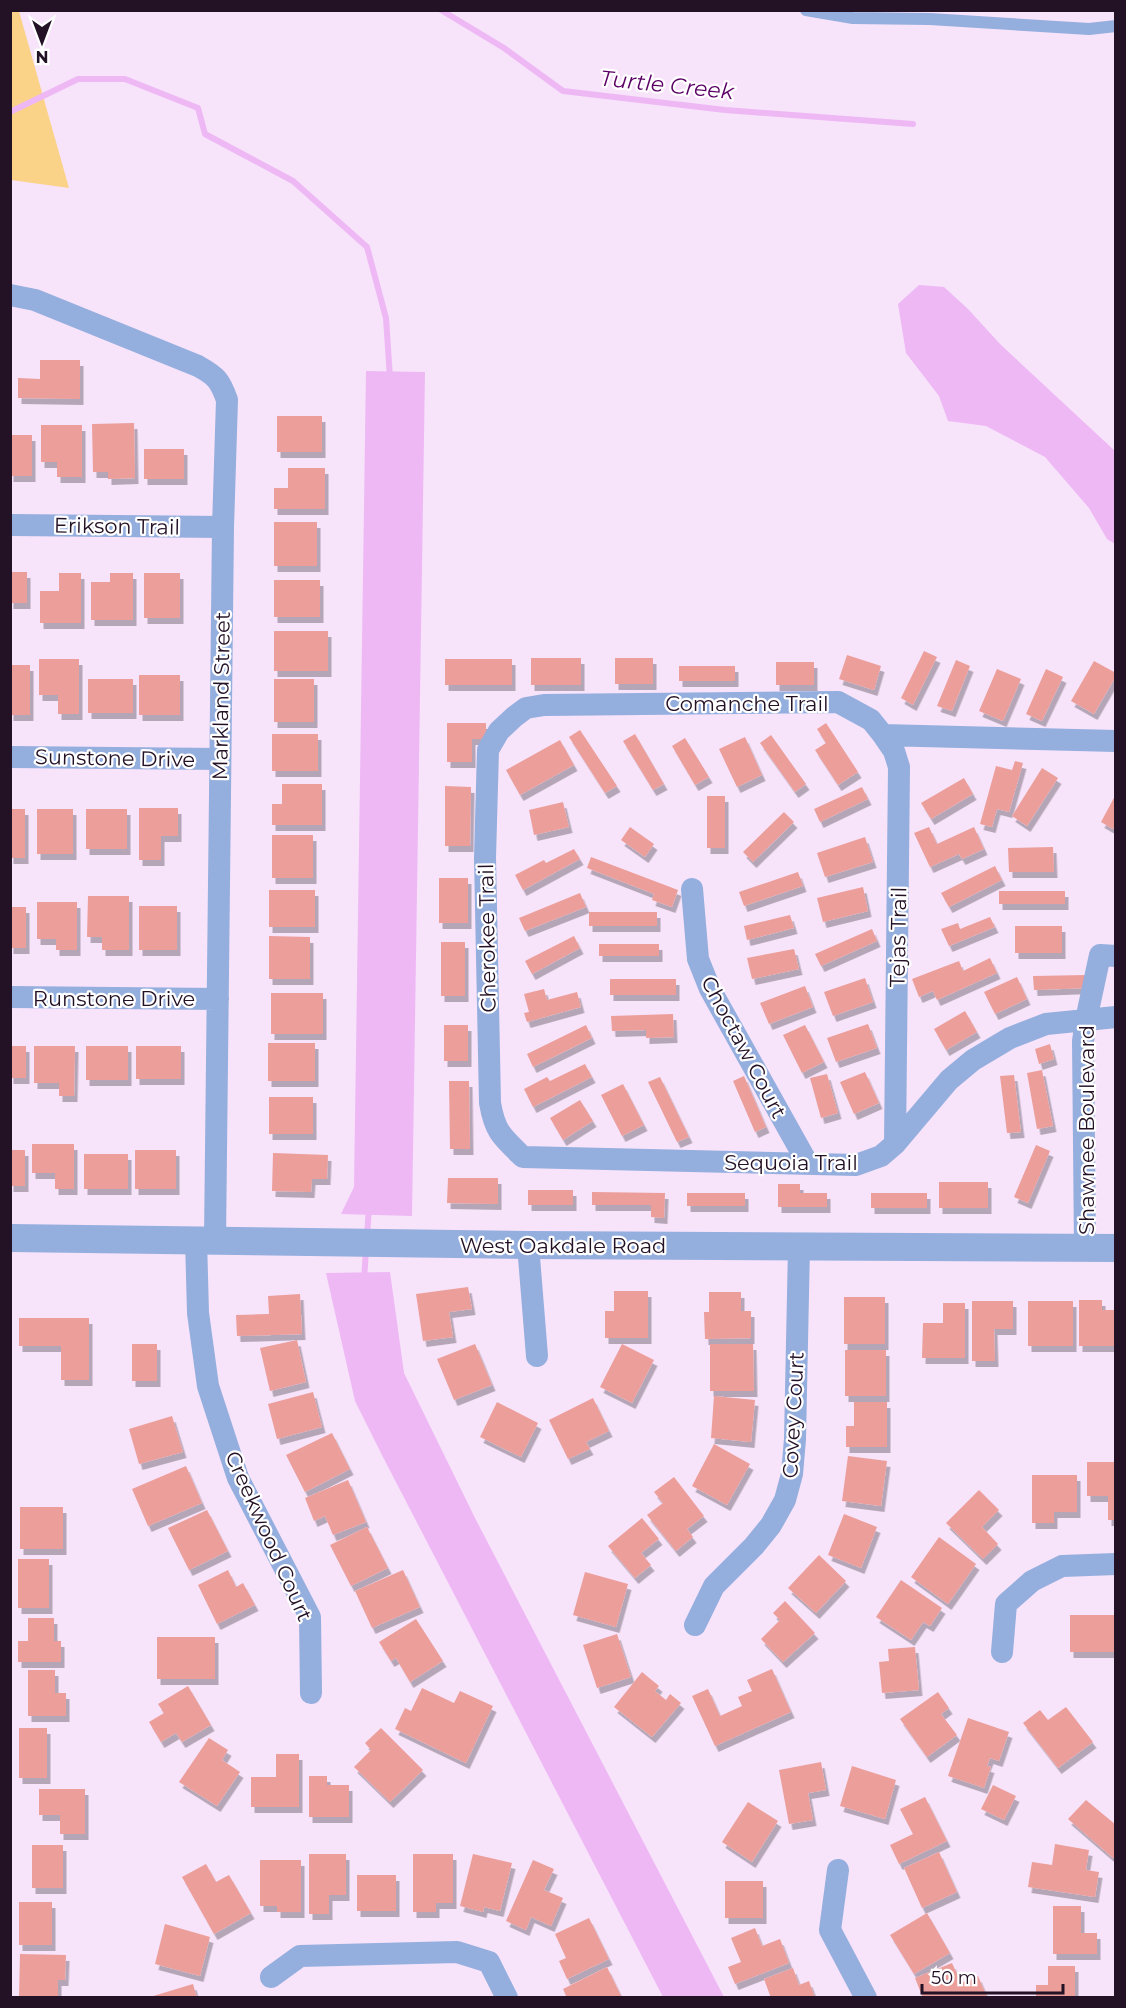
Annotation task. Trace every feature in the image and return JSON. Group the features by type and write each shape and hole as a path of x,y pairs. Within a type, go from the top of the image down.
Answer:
{"street":[{"name":"Markland Street","path":"10,295 35,300 198,366 213,374 221,383 226,400 218,999 205,1239"},
{"name":"Erikson Trail","path":"10,525 223,527"},
{"name":"Comanche Trail","path":"514,717 526,708 544,705 838,702 871,720 883,735"},
{"name":"Cherokee Trail","path":"514,717 499,730 488,750 485,858 490,1091 493,1122 505,1140 523,1157"},
{"path":"883,735 1116,741"},
{"name":"Tejas Trail","path":"883,735 894,751 899,767 895,1144"},
{"name":"Sunstone Drive","path":"10,757 220,759"},
{"name":"Choctaw Court","path":"692,889 698,959 710,989 808,1164"},
{"name":"Shawnee Boulevard","path":"1085,1248 1083,1041 1100,956 1116,956"},
{"name":"Runstone Drive","path":"10,997 218,999"},
{"name":"Sequoia Trail","path":"523,1157 856,1165 881,1156 895,1144 949,1080 973,1060 1010,1038 1046,1024 1116,1017"},
{"name":"West Oakdale Road","path":"10,1238 528,1245 1116,1248"},
{"name":"Creekwood Court","path":"205,1239 198,1313 208,1386 238,1478 310,1617 311,1693"},
{"path":"528,1245 537,1356"},
{"name":"Covey Court","path":"695,1624 714,1586 754,1546 771,1525 784,1500 792,1474 795,1439 799,1246"},
{"path":"1002,1652 1006,1604 1032,1581 1062,1566 1116,1563"},
{"path":"838,1870 830,1930 866,1998"},
{"path":"271,1977 300,1956 457,1952 489,1962 507,1998"}],"lane":[{"path":"806,10 853,18 930,19 1089,29 1116,26"}],"shaded area":[{"path":"11,10 19,11 69,188 11,180"},
{"path":"919,285 944,287 1000,344 1115,451 1115,544 1107,539 1089,508 1045,457 986,426 948,421 939,396 906,353 898,304"},
{"path":"366,371 425,372 412,1216 341,1214 354,1187"},
{"path":"390,1272 404,1373 475,1518 724,1997 663,1997 355,1401 326,1273"}],"building":[{"path":"40,360 80,360 80,399 18,398 18,378 40,379"},
{"path":"277,416 322,416 322,452 277,452"},
{"path":"134,423 135,478 108,479 108,472 93,472 92,424"},
{"path":"41,425 82,425 82,477 57,477 57,462 41,462"},
{"path":"10,435 32,435 32,476 10,476"},
{"path":"144,449 184,449 184,479 144,479"},
{"path":"288,468 325,468 325,509 274,509 274,488 288,488"},
{"path":"274,522 317,522 317,566 274,566"},
{"path":"10,572 27,572 27,603 10,603"},
{"path":"59,573 81,573 81,623 40,623 40,591 59,591"},
{"path":"110,573 133,573 133,620 91,620 91,582 110,582"},
{"path":"144,573 180,573 180,618 144,618"},
{"path":"274,580 320,580 320,617 274,617"},
{"path":"274,631 328,631 328,671 274,671"},
{"path":"924,651 937,657 913,705 901,698"},
{"path":"847,655 881,666 874,690 839,679"},
{"path":"531,658 581,658 581,685 531,685"},
{"path":"615,658 653,658 653,684 615,684"},
{"path":"39,659 79,659 79,714 58,714 58,695 39,695"},
{"path":"445,659 512,659 512,685 445,685"},
{"path":"956,660 970,666 952,711 937,706"},
{"path":"1094,661 1116,673 1116,676 1094,714 1071,701"},
{"path":"776,662 814,662 814,685 776,685"},
{"path":"10,665 30,665 30,715 10,715"},
{"path":"679,666 735,666 735,681 679,681"},
{"path":"997,669 1021,679 1003,721 979,711"},
{"path":"1046,669 1063,677 1042,721 1026,714"},
{"path":"139,675 180,675 180,715 139,715"},
{"path":"88,679 133,679 133,713 88,713"},
{"path":"274,679 314,679 314,722 274,722"},
{"path":"447,723 486,723 486,739 472,739 472,762 447,762"},
{"path":"826,723 858,772 838,785 815,750 826,743 817,729"},
{"path":"580,730 617,786 605,793 569,737"},
{"path":"272,734 318,734 318,771 272,771"},
{"path":"635,734 664,784 653,790 623,741"},
{"path":"771,735 806,784 795,792 760,743"},
{"path":"745,737 762,775 737,787 719,749"},
{"path":"685,738 709,777 695,785 672,746"},
{"path":"560,740 574,765 520,795 506,770"},
{"path":"1015,761 1023,763 1009,812 997,809 992,827 980,824 996,766 1012,770"},
{"path":"1042,768 1058,778 1027,826 1012,816"},
{"path":"964,778 973,794 931,819 921,803"},
{"path":"282,784 322,784 322,825 272,825 272,804 282,804"},
{"path":"445,786 471,787 470,846 445,846"},
{"path":"862,787 868,799 820,822 814,809"},
{"path":"1116,794 1116,824 1113,829 1101,822"},
{"path":"707,796 725,796 725,848 707,848"},
{"path":"563,802 569,827 534,835 529,810"},
{"path":"139,808 178,808 178,836 161,836 161,860 139,860"},
{"path":"10,809 25,809 25,858 10,858"},
{"path":"37,809 73,809 73,854 37,854"},
{"path":"86,809 127,809 127,849 86,849"},
{"path":"784,812 794,822 753,862 743,852"},
{"path":"630,827 654,844 645,857 621,840"},
{"path":"929,827 937,844 974,827 984,849 962,859 959,854 930,867 914,833"},
{"path":"272,835 313,835 313,878 272,878"},
{"path":"865,837 873,862 825,877 817,853"},
{"path":"1053,847 1054,872 1009,872 1008,848"},
{"path":"574,849 580,859 523,890 515,875 544,860 546,863"},
{"path":"591,857 678,890 672,907 652,900 654,894 587,868"},
{"path":"995,866 1002,880 949,907 941,893"},
{"path":"798,872 803,886 744,906 739,892"},
{"path":"439,878 468,878 468,923 439,923"},
{"path":"863,887 868,911 823,922 817,898"},
{"path":"269,890 315,890 315,927 269,927"},
{"path":"999,891 1065,891 1065,904 999,904"},
{"path":"580,893 586,907 525,931 519,918"},
{"path":"88,896 129,896 129,950 102,950 102,937 87,937"},
{"path":"37,902 77,902 77,950 56,950 56,939 37,939"},
{"path":"139,906 177,906 177,950 139,950"},
{"path":"10,907 26,907 26,948 10,948"},
{"path":"589,912 657,912 657,926 589,926"},
{"path":"790,915 794,928 747,940 744,926"},
{"path":"990,917 995,927 949,946 941,929 958,923 960,929"},
{"path":"1015,926 1062,926 1062,953 1015,953"},
{"path":"872,929 877,941 821,966 815,954"},
{"path":"269,936 310,937 310,979 269,979"},
{"path":"574,936 580,948 532,974 525,961"},
{"path":"441,942 465,942 465,996 441,996"},
{"path":"599,944 659,944 659,956 599,956"},
{"path":"794,949 799,969 752,979 747,958"},
{"path":"990,958 997,973 937,1000 933,991 919,997 912,979 959,961 963,971"},
{"path":"1087,975 1087,988 1034,990 1033,976"},
{"path":"1017,977 1027,999 995,1014 984,992"},
{"path":"865,978 873,1002 833,1016 824,992"},
{"path":"610,979 676,979 676,995 610,995"},
{"path":"805,986 813,1007 769,1024 760,1003"},
{"path":"544,989 547,1000 577,992 581,1007 527,1022 524,1013 529,1012 524,994"},
{"path":"271,993 323,993 323,1034 271,1034"},
{"path":"965,1011 977,1032 946,1050 934,1029"},
{"path":"673,1014 674,1037 646,1038 646,1030 612,1031 611,1016"},
{"path":"868,1024 877,1048 836,1062 827,1038"},
{"path":"444,1025 468,1025 468,1061 444,1061"},
{"path":"586,1025 592,1038 533,1067 527,1054"},
{"path":"805,1025 824,1062 802,1073 783,1035"},
{"path":"268,1043 315,1043 315,1081 268,1081"},
{"path":"1050,1044 1054,1059 1039,1064 1035,1049"},
{"path":"10,1046 26,1046 26,1078 10,1078"},
{"path":"34,1046 75,1046 74,1096 59,1096 59,1083 34,1083"},
{"path":"86,1046 128,1046 128,1080 86,1080"},
{"path":"136,1046 181,1046 181,1079 136,1079"},
{"path":"585,1064 592,1077 533,1107 524,1089 547,1077 550,1081"},
{"path":"1042,1070 1053,1126 1037,1129 1027,1073"},
{"path":"865,1072 879,1103 854,1114 840,1082"},
{"path":"827,1074 838,1113 821,1118 810,1078"},
{"path":"1014,1075 1021,1132 1007,1133 1000,1076"},
{"path":"744,1076 766,1127 755,1132 733,1081"},
{"path":"660,1077 689,1137 677,1142 648,1082"},
{"path":"449,1081 469,1081 470,1149 450,1149"},
{"path":"623,1084 644,1125 622,1136 601,1095"},
{"path":"269,1097 313,1097 313,1134 269,1134"},
{"path":"580,1100 593,1121 563,1140 550,1118"},
{"path":"32,1144 74,1144 74,1189 55,1189 55,1173 32,1173"},
{"path":"1036,1145 1050,1151 1028,1203 1014,1197"},
{"path":"10,1150 25,1150 25,1186 10,1186"},
{"path":"135,1150 176,1150 176,1189 135,1189"},
{"path":"273,1153 328,1155 327,1179 312,1179 311,1192 272,1191"},
{"path":"84,1154 128,1154 128,1189 84,1189"},
{"path":"448,1178 498,1178 498,1204 447,1203"},
{"path":"939,1182 988,1182 988,1208 939,1208"},
{"path":"778,1184 800,1184 800,1193 827,1193 827,1207 778,1207"},
{"path":"528,1190 573,1190 573,1205 528,1205"},
{"path":"592,1192 665,1193 664,1218 651,1217 651,1205 592,1205"},
{"path":"687,1193 745,1193 745,1206 687,1206"},
{"path":"871,1193 927,1193 927,1208 871,1208"},
{"path":"468,1287 472,1309 449,1312 453,1337 423,1341 416,1294"},
{"path":"614,1291 648,1291 648,1338 605,1338 605,1311 614,1311"},
{"path":"709,1292 741,1292 741,1311 751,1311 751,1338 705,1339 704,1312 709,1312"},
{"path":"300,1294 302,1334 237,1336 236,1315 269,1314 268,1296"},
{"path":"844,1297 885,1297 885,1344 844,1344"},
{"path":"1079,1300 1102,1300 1102,1310 1116,1310 1116,1346 1079,1346"},
{"path":"972,1301 1013,1301 1013,1329 994,1329 995,1361 972,1361"},
{"path":"1028,1301 1073,1301 1073,1346 1028,1346"},
{"path":"943,1303 965,1303 965,1358 922,1358 923,1323 943,1323"},
{"path":"19,1318 89,1318 89,1380 61,1380 61,1346 19,1346"},
{"path":"297,1340 306,1382 270,1391 260,1348"},
{"path":"132,1344 157,1344 157,1381 132,1381"},
{"path":"475,1344 492,1385 454,1400 437,1359"},
{"path":"622,1344 654,1360 632,1403 600,1387"},
{"path":"710,1344 753,1344 754,1391 710,1391"},
{"path":"845,1350 886,1350 886,1396 845,1396"},
{"path":"313,1392 322,1427 277,1439 268,1404"},
{"path":"714,1396 755,1400 751,1442 711,1438"},
{"path":"593,1398 609,1431 586,1442 590,1449 568,1459 549,1420"},
{"path":"497,1402 538,1423 521,1457 480,1437"},
{"path":"854,1402 887,1402 887,1447 846,1447 846,1426 854,1426"},
{"path":"172,1416 183,1452 139,1464 129,1429"},
{"path":"332,1433 350,1469 305,1492 286,1455"},
{"path":"714,1444 750,1464 727,1505 692,1486"},
{"path":"848,1456 887,1461 881,1506 842,1501"},
{"path":"1087,1462 1116,1462 1116,1520 1108,1520 1108,1496 1087,1496"},
{"path":"186,1466 202,1503 148,1526 132,1489"},
{"path":"1032,1475 1077,1475 1077,1512 1054,1512 1054,1523 1032,1523"},
{"path":"674,1477 704,1516 687,1529 693,1537 676,1551 647,1515 663,1503 654,1492"},
{"path":"348,1480 366,1522 333,1535 325,1516 314,1521 305,1498"},
{"path":"979,1490 999,1510 982,1527 998,1544 983,1559 946,1523"},
{"path":"20,1507 63,1507 63,1549 20,1549"},
{"path":"207,1510 228,1551 189,1570 168,1528"},
{"path":"844,1514 877,1527 861,1568 828,1555"},
{"path":"642,1518 659,1539 641,1553 651,1565 635,1578 608,1546"},
{"path":"367,1527 388,1568 351,1586 330,1545"},
{"path":"939,1537 976,1564 948,1604 911,1577"},
{"path":"819,1555 846,1581 816,1613 788,1588"},
{"path":"18,1559 49,1559 49,1608 18,1608"},
{"path":"228,1570 236,1587 243,1583 255,1605 217,1624 198,1585"},
{"path":"403,1570 420,1607 372,1628 355,1591"},
{"path":"585,1572 628,1584 616,1627 573,1615"},
{"path":"901,1580 942,1608 930,1626 923,1622 911,1640 876,1617"},
{"path":"785,1601 815,1633 783,1662 761,1639 780,1620 773,1613"},
{"path":"1070,1615 1116,1615 1116,1652 1070,1652"},
{"path":"28,1618 54,1618 54,1641 61,1641 61,1662 18,1662 18,1641 28,1641"},
{"path":"416,1619 443,1661 410,1682 396,1658 391,1661 379,1642"},
{"path":"617,1634 631,1677 597,1688 583,1645"},
{"path":"157,1637 215,1637 215,1679 157,1679"},
{"path":"915,1647 919,1690 882,1693 879,1662 889,1661 888,1649"},
{"path":"772,1669 791,1712 715,1746 692,1696 708,1689 720,1716 742,1706 738,1697 752,1691 747,1680"},
{"path":"28,1670 55,1670 55,1693 66,1693 66,1716 28,1716"},
{"path":"642,1672 659,1686 655,1691 666,1700 670,1694 681,1703 652,1737 614,1707"},
{"path":"188,1686 211,1725 182,1742 176,1733 161,1742 149,1722 164,1713 158,1704"},
{"path":"422,1688 454,1703 460,1691 493,1706 466,1763 395,1729 405,1708 411,1711"},
{"path":"938,1692 949,1708 941,1714 957,1735 927,1757 900,1719"},
{"path":"1066,1707 1093,1742 1058,1768 1023,1723 1040,1710 1048,1720"},
{"path":"968,1718 1009,1732 999,1761 990,1758 987,1766 991,1767 984,1788 948,1776"},
{"path":"19,1728 47,1728 47,1778 19,1778"},
{"path":"381,1728 423,1770 390,1802 354,1767 371,1750 365,1743"},
{"path":"209,1738 228,1750 222,1760 240,1772 217,1806 179,1782"},
{"path":"276,1754 299,1754 299,1807 251,1807 251,1777 276,1777"},
{"path":"821,1762 826,1790 808,1793 813,1820 789,1824 779,1770"},
{"path":"852,1766 896,1780 885,1819 840,1806"},
{"path":"309,1776 327,1776 327,1785 349,1785 349,1817 309,1817"},
{"path":"993,1785 1016,1796 1004,1820 981,1809"},
{"path":"39,1789 85,1789 85,1834 60,1834 60,1815 39,1815"},
{"path":"925,1797 947,1841 899,1864 890,1845 913,1834 900,1809"},
{"path":"1086,1800 1116,1825 1116,1856 1113,1858 1068,1819"},
{"path":"748,1802 778,1821 752,1862 722,1842"},
{"path":"1055,1844 1089,1850 1086,1870 1099,1872 1095,1897 1028,1887 1032,1862 1052,1865"},
{"path":"32,1845 63,1845 63,1888 32,1888"},
{"path":"939,1852 957,1892 922,1908 904,1868"},
{"path":"309,1854 346,1854 346,1895 329,1895 329,1914 309,1914"},
{"path":"413,1854 453,1854 453,1903 436,1903 436,1912 413,1912"},
{"path":"473,1854 512,1863 500,1911 484,1907 483,1912 460,1906"},
{"path":"260,1860 301,1860 301,1912 277,1912 277,1906 260,1906"},
{"path":"533,1860 554,1869 544,1890 563,1898 551,1926 531,1917 526,1930 506,1921"},
{"path":"206,1864 216,1882 229,1875 251,1913 214,1934 182,1877"},
{"path":"357,1875 396,1875 396,1911 357,1911"},
{"path":"725,1881 763,1881 763,1918 725,1918"},
{"path":"19,1902 52,1902 52,1945 19,1945"},
{"path":"1053,1906 1081,1906 1081,1933 1097,1933 1097,1954 1053,1954"},
{"path":"927,1913 950,1953 914,1974 890,1935"},
{"path":"589,1918 609,1959 567,1979 559,1961 566,1958 555,1934"},
{"path":"165,1924 210,1937 200,1976 155,1964"},
{"path":"755,1928 762,1946 780,1939 789,1963 735,1984 728,1967 741,1962 731,1938"},
{"path":"20,1954 66,1955 65,1980 58,1980 58,1998 19,1998"},
{"path":"952,1963 961,1983 978,1976 987,1997 923,1998 915,1978"},
{"path":"1048,1966 1075,1966 1075,1998 1036,1998 1036,1985 1048,1985"},
{"path":"607,1967 622,1998 567,1998 563,1989"},
{"path":"793,1968 799,1985 809,1981 815,1998 771,1998 764,1979"},
{"path":"193,1984 197,1998 150,1998 150,1997"}],"waterway":[{"name":"Turtle Creek","path":"441,10 504,48 563,91 725,110 913,124"},
{"path":"10,112 78,79 125,79 198,108 205,134 293,181 367,247 386,318 390,378"},
{"path":"367,1236 369,1207"},
{"path":"364,1281 366,1249"}]}
